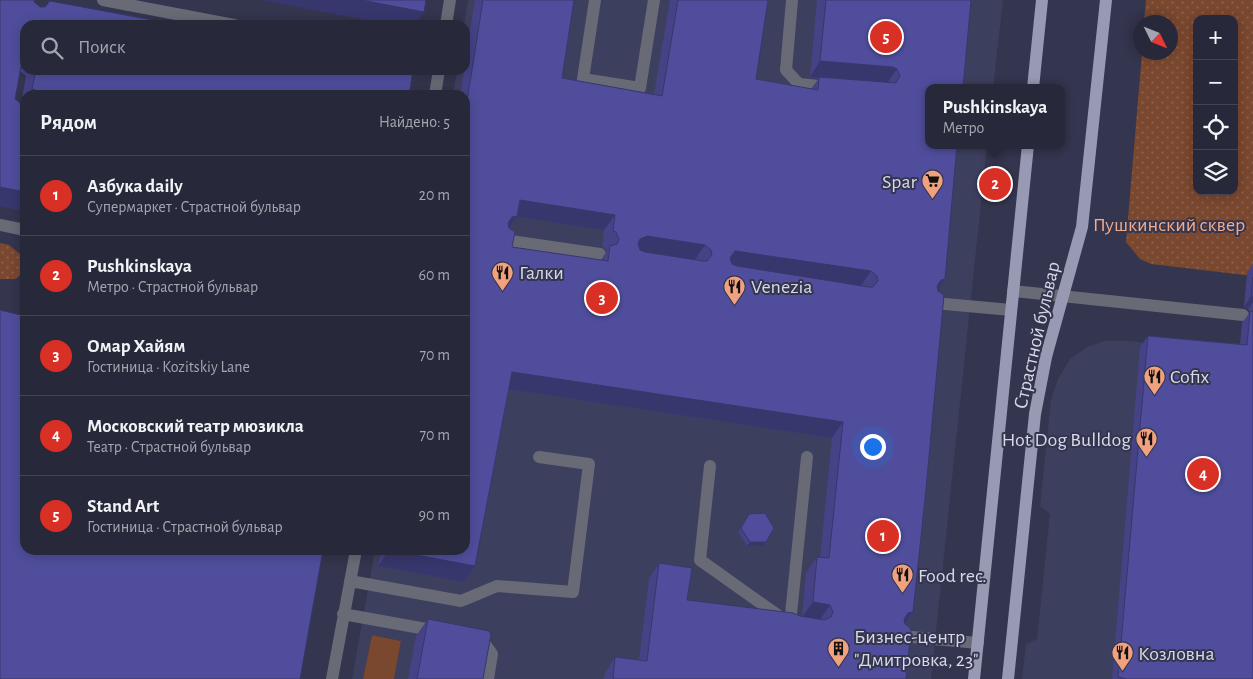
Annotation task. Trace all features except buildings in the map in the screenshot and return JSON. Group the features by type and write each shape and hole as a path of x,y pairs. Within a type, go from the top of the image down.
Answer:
{"main road":[{"path":"1034,84 1042,0"},
{"name":"Страстной бульвар","path":"1008,679 1036,414 1046,357 1082,226 1106,0"},
{"name":"Страстной бульвар","path":"974,679 1028,149"}],"street":[{"path":"103,0 208,20"},
{"path":"447,20 450,0"},
{"path":"595,0 583,79 640,88 654,0"},
{"path":"792,0 786,70 798,84 844,88"},
{"path":"436,90 438,75"},
{"path":"0,225 20,229"},
{"path":"505,240 600,254"},
{"path":"1014,291 1243,315"},
{"path":"934,303 1011,310"},
{"path":"350,581 461,601 497,586 573,592 589,464 538,457"},
{"path":"790,624 807,457"},
{"path":"710,466 700,560 790,624 806,626"},
{"path":"332,679 355,555"},
{"path":"343,614 445,633"},
{"path":"464,636 482,640 492,654 488,679"},
{"path":"902,636 978,643"}],"shaded area":[{"path":"468,0 1003,0 993,84 925,84 925,149 987,149 931,679 394,679 401,641 372,635 363,679 352,679 374,555 470,555 470,90 454,90 456,75 470,75 470,20 465,20"},
{"path":"1105,341 1127,341 1253,352 1253,679 1022,679 1026,644 1037,639 1050,514 1040,506 1051,400 1058,379 1070,359 1087,347"}],"green space":[{"name":"Пушкинский сквер","path":"1146,0 1253,0 1253,276 1151,264 1140,259 1126,242 1141,60 1178,60 1178,15 1145,15"},
{"path":"0,243 9,245 20,254 20,275 15,279 0,279"},
{"path":"372,635 401,641 394,679 363,679"}],"place":[{"name":"Stand Art","path":"886,37"},
{"name":"Pushkinskaya","path":"995,184"},
{"name":"Spar","path":"933,200"},
{"name":"Галки","path":"503,291"},
{"name":"Омар Хайям","path":"602,298"},
{"name":"Venezia","path":"735,305"},
{"name":"Cofix","path":"1154,395"},
{"name":"Hot Dog Bulldog","path":"1147,458"},
{"name":"Московский театр мюзикла","path":"1203,474"},
{"name":"Азбука daily","path":"883,536"},
{"name":"Food rec.","path":"902,594"},
{"name":"Бизнес-центр \"Дмитровка, 23\"","path":"838,667"},
{"name":"Козловна","path":"1122,672"}]}
